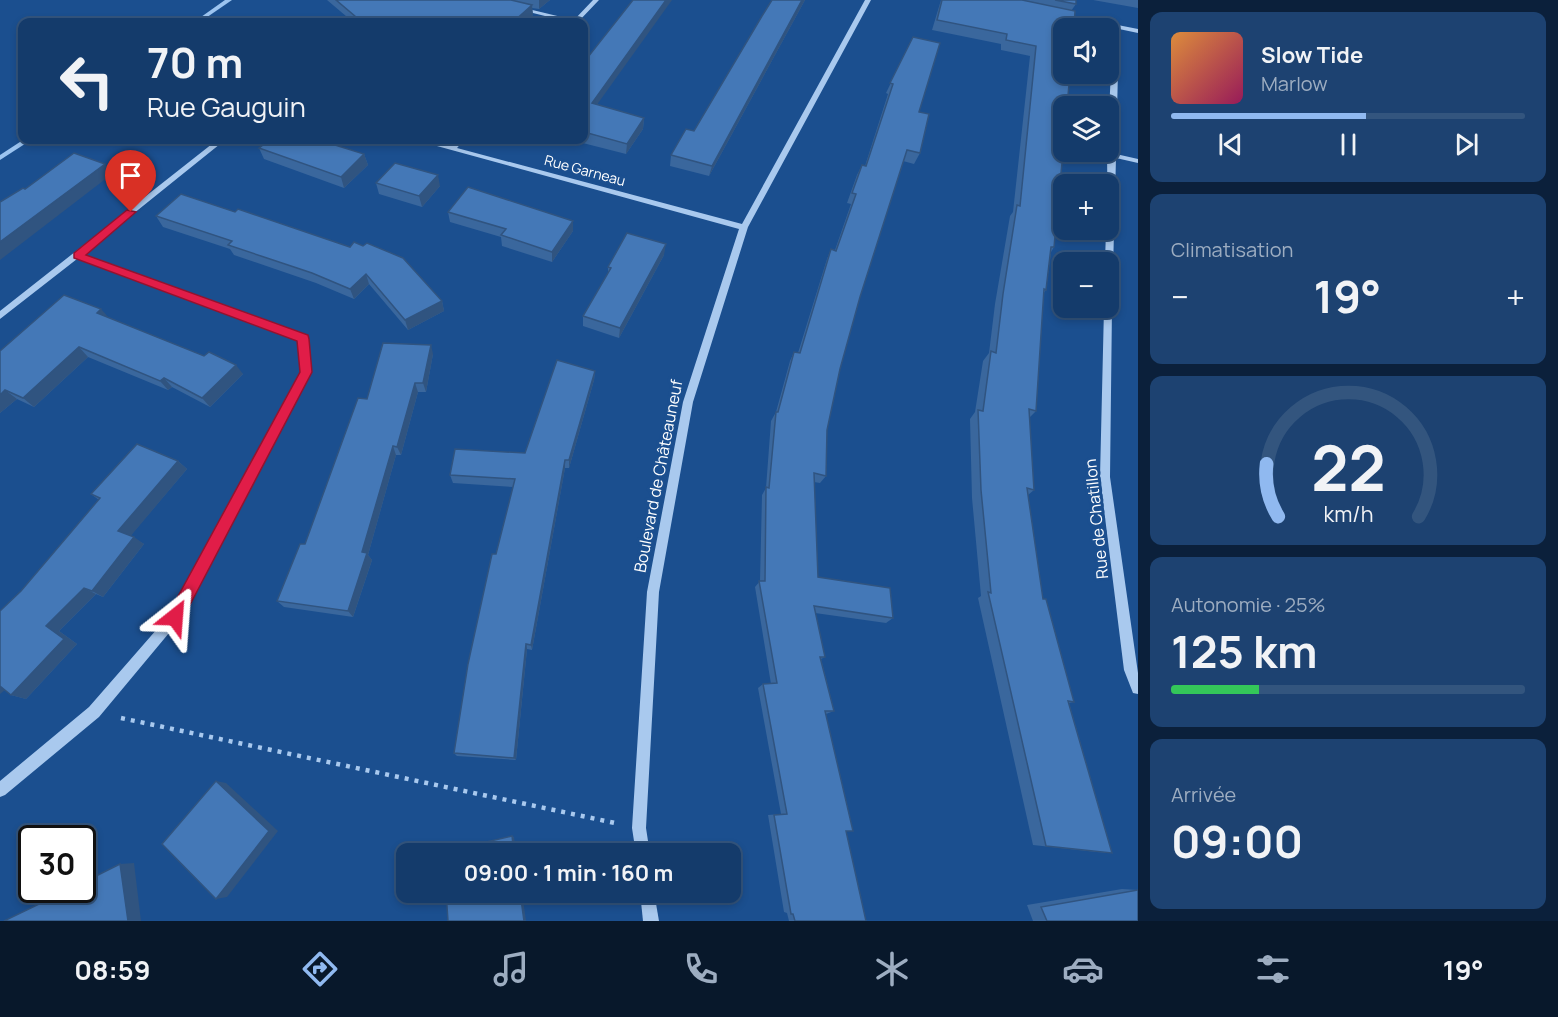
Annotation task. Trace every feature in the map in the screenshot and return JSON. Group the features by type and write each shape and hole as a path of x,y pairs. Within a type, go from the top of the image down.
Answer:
{"street":[{"path":"579,18 596,0"},
{"name":"Boulevard de Châteauneuf","path":"641,843 639,828 653,592 688,402 744,228 868,0"},
{"path":"508,6 558,18"},
{"path":"1050,14 1070,18"},
{"path":"1119,28 1138,31"},
{"path":"0,316 215,144"},
{"name":"Rue Garneau","path":"433,144 744,228"},
{"path":"452,149 457,144"},
{"path":"1119,156 1138,160"},
{"name":"Rue de Chatillon","path":"1109,252 1111,162"},
{"path":"0,790 94,712 175,617 306,372 303,339 77,256"},
{"name":"Rue de Chatillon","path":"1108,318 1105,477 1130,670 1138,688"},
{"path":"649,903 651,921"}],"path":[{"path":"94,712 639,828"}],"building":[{"path":"336,0 511,0 532,5 517,18 357,18"},
{"path":"633,0 666,0 592,103 644,118 627,144 588,133 588,57"},
{"path":"772,0 802,0 712,166 671,155 686,129 694,131"},
{"path":"942,0 1022,0 1075,11 1075,18 1053,18 1053,84 1069,84 1068,96 1053,96 1053,162 1062,162 1061,174 1053,174 1054,247 1051,247 1046,290 1044,289 1036,411 1029,409 1034,490 1027,488 1043,599 1046,599 1074,702 1068,701 1112,853 1046,846 988,592 991,593 981,490 978,410 983,411 991,351 996,353 1017,205 1020,206 1036,46 1006,40 1007,34 937,20"},
{"path":"1055,0 1076,0 1076,4"},
{"path":"913,37 940,43 919,112 929,114 920,153 907,150 860,297 840,369 827,430 826,476 814,473 818,577 890,588 893,618 814,606 825,657 820,657 834,711 825,711 853,831 846,831 866,921 795,921 791,914 774,815 787,814 763,684 777,683 759,581 765,581 766,487 769,488 776,412 778,412 794,352 800,353 831,249 836,251 856,194 852,193 862,165 866,166 893,84 890,83"},
{"path":"264,144 332,144 364,154 341,177 259,148"},
{"path":"74,153 105,164 0,242 0,202 23,188 25,189"},
{"path":"395,163 438,175 419,196 376,183"},
{"path":"468,187 573,221 552,252 501,235 506,229 448,212"},
{"path":"181,194 235,212 238,209 350,247 354,242 363,246 367,243 403,258 442,301 405,320 366,274 350,289 312,273 228,245 232,241 156,216"},
{"path":"627,233 666,244 620,328 583,316 611,268 608,267"},
{"path":"64,295 101,309 97,313 204,356 209,352 236,365 202,398 164,378 160,381 79,347 23,398 5,390 0,395 0,351"},
{"path":"383,343 431,345 423,383 415,383 397,447 393,446 362,552 367,553 348,611 277,601 300,544 305,544 358,398 367,399"},
{"path":"557,360 595,371 569,460 565,460 531,645 526,644 514,758 454,753 468,664 492,554 496,554 515,479 450,475 455,449 525,453"},
{"path":"137,444 178,461 118,531 134,537 92,591 84,588 46,626 64,639 11,695 0,686 0,611 21,591 100,498 91,494"},
{"path":"216,781 269,831 216,899 162,844"},
{"path":"512,836 513,843 482,843"},
{"path":"120,864 128,921 4,921 41,903 96,903 96,876"},
{"path":"1138,890 1138,921 1047,921 1041,907"},
{"path":"447,903 522,903 524,921 448,921"}],"waterway":[{"path":"203,18 229,0"},
{"path":"0,158 21,144"}],"route":[{"path":"131,212 77,256 303,339 306,372 175,617"}]}
